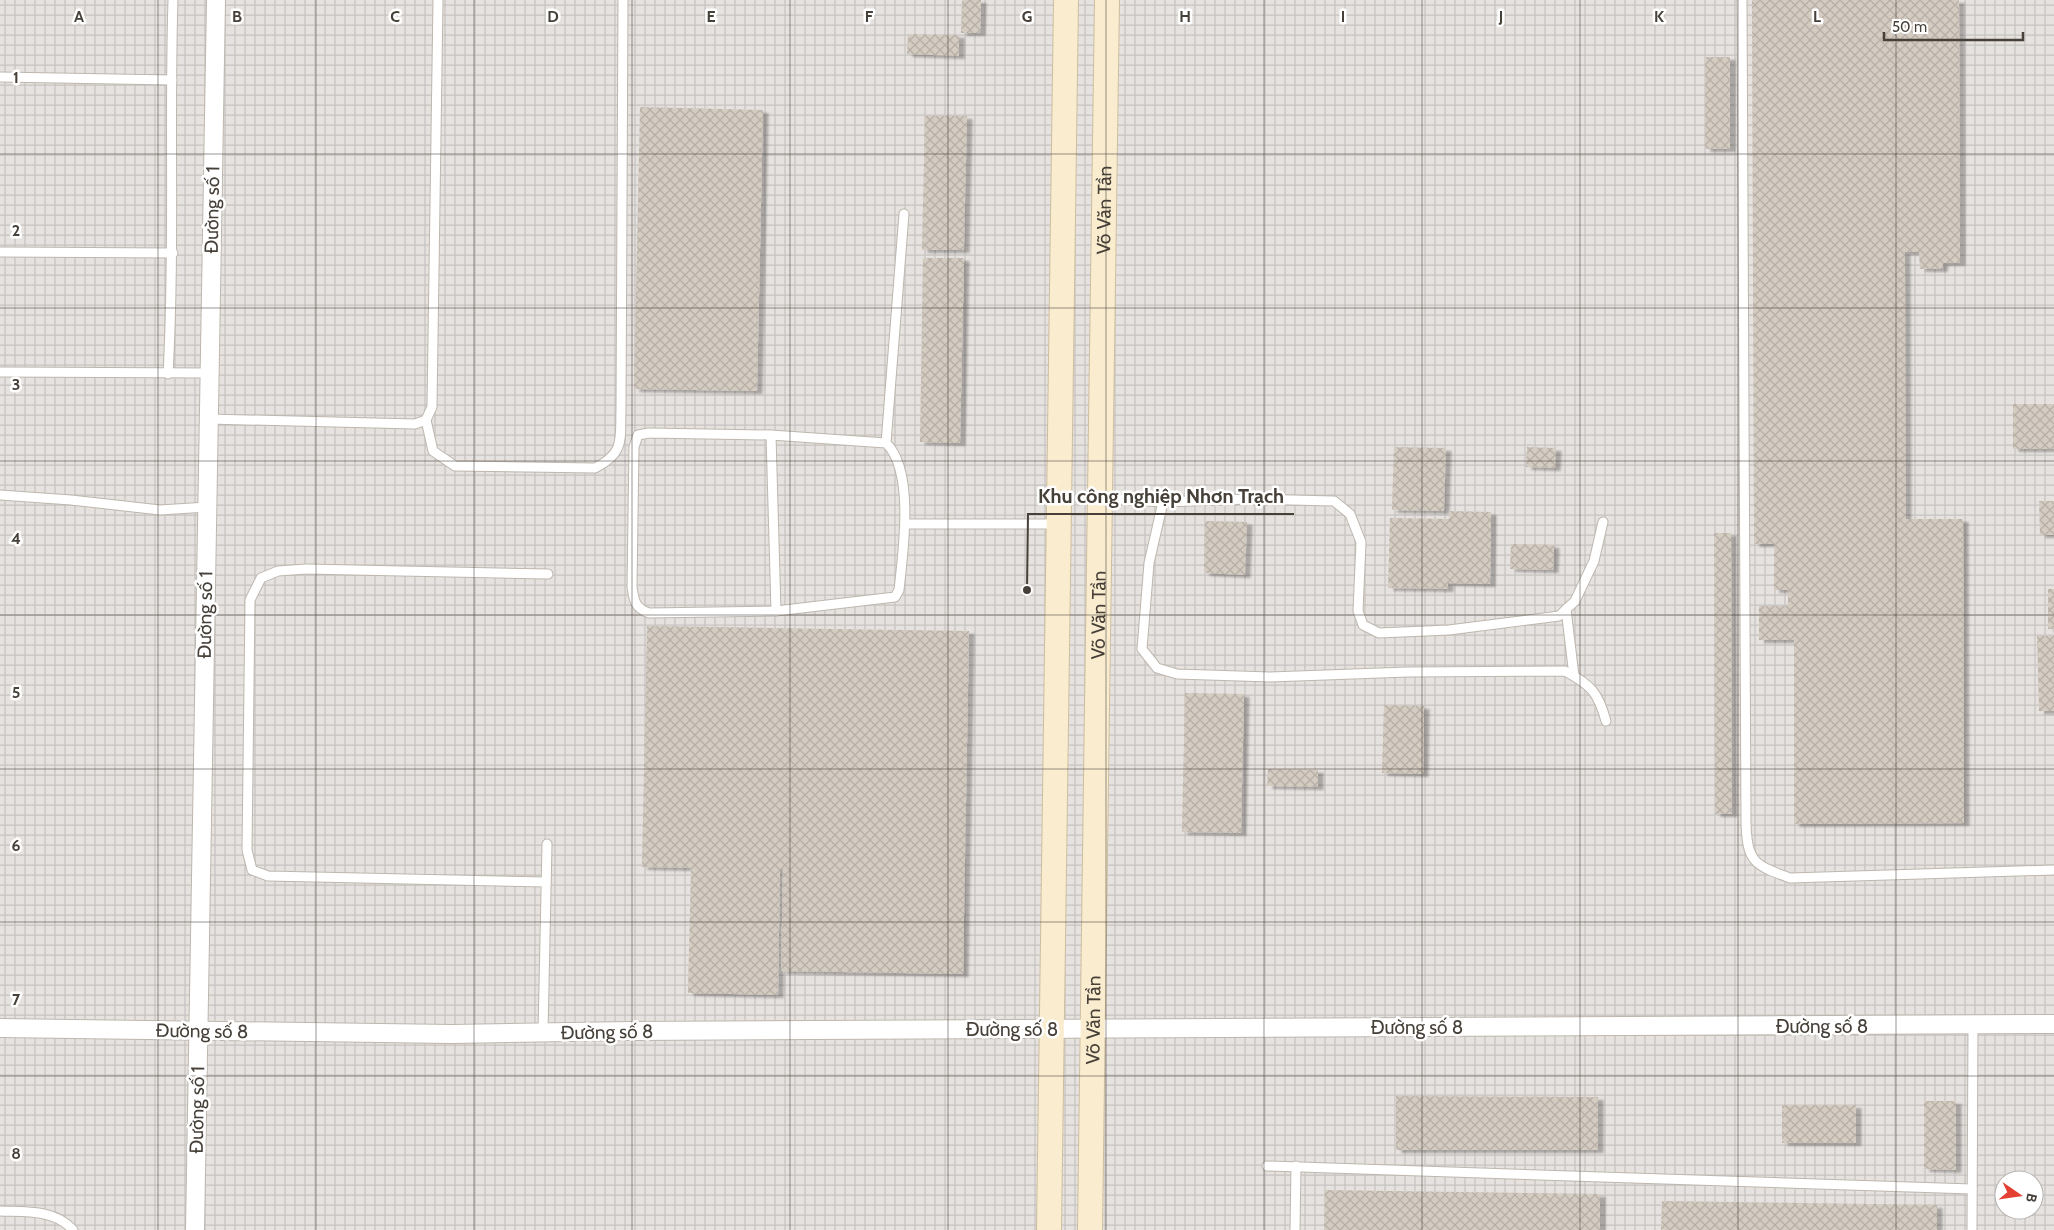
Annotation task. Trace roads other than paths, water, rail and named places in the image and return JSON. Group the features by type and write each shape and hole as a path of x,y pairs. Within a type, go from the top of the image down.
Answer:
{"street":[{"name":"Đường số 1","path":"195,1230 216,0"},
{"name":"Võ Văn Tần","path":"1049,1230 1066,0"},
{"name":"Võ Văn Tần","path":"1090,1230 1098,664 1098,498 1107,0"},
{"name":"Đường số 8","path":"0,1028 442,1034 2054,1024"}],"lane":[{"path":"168,374 173,254 173,0"},
{"path":"438,0 432,407 426,420 433,450 455,466 595,468 612,460 620,440 623,0"},
{"path":"1742,0 1746,822 1750,855 1759,865 1790,878 2054,870"},
{"path":"0,77 172,80"},
{"path":"886,443 904,214"},
{"path":"0,252 173,254"},
{"path":"0,372 168,374 209,372"},
{"path":"208,419 415,424 426,420"},
{"path":"649,433 771,436 886,443 894,450 900,463 905,524 899,590 895,597 776,610 649,613 639,610 632,587 634,447 638,435 649,433"},
{"path":"771,436 776,610"},
{"path":"0,495 70,500 160,510 207,507"},
{"path":"1098,498 1163,502 1248,499 1334,501 1350,514 1361,542 1358,611 1363,625 1380,633 1449,630 1559,616 1575,601 1594,561 1603,522"},
{"path":"1163,502 1150,563 1142,648 1157,668 1177,674 1270,677 1408,672 1565,671 1587,683 1602,706 1606,721"},
{"path":"905,524 1060,524"},
{"path":"546,882 268,876 252,870 247,850 250,600 261,578 278,571 306,569 548,574"},
{"path":"1566,609 1574,676"},
{"path":"543,1033 547,844"},
{"path":"1972,1230 1974,1025"},
{"path":"1267,1166 1972,1189"},
{"path":"1295,1230 1296,1166"},
{"path":"0,1211 41,1212 54,1217 74,1230"}],"place":[{"name":"Khu công nghiệp Nhơn Trạch","path":"1027,590"}]}
